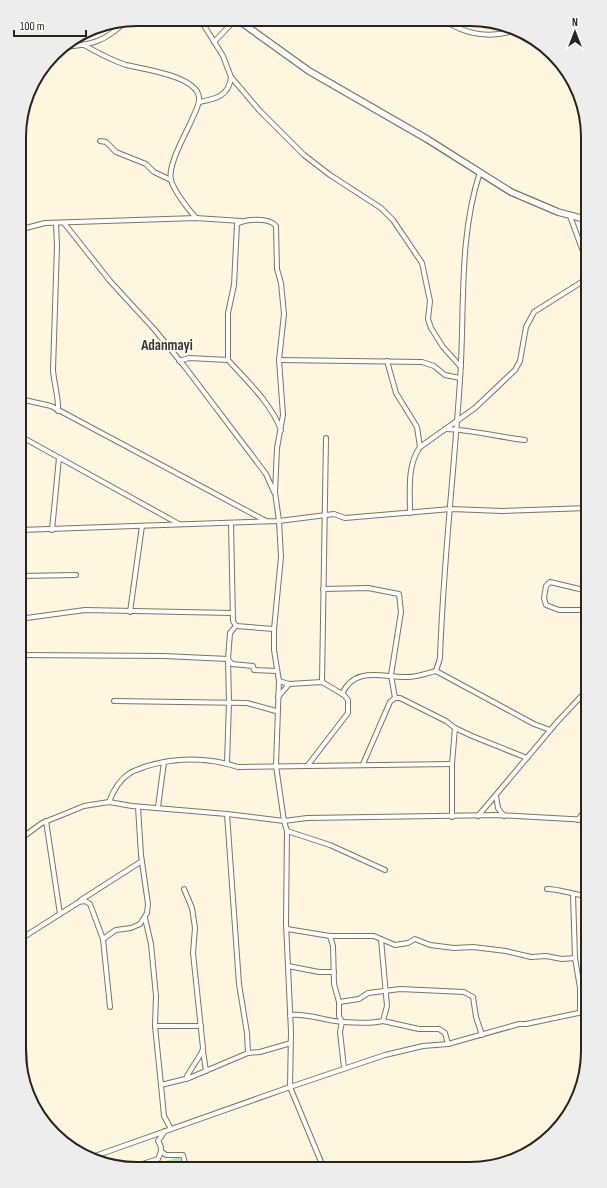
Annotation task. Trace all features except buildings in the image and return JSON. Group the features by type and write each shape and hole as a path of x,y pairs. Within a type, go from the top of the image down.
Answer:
{"main road":[{"path":"246,26 309,71 427,139 512,192 535,204 581,218"}],"street":[{"path":"204,26 223,56 231,78 259,110 304,155 330,175 381,208 393,220 422,262 430,301 428,319 432,328 443,347 461,367"},
{"path":"214,42 229,26"},
{"path":"456,26 469,33 487,35 506,32"},
{"path":"74,46 103,40 113,34 120,27"},
{"path":"84,45 101,55 125,64 174,76 194,88 199,95 199,102 184,138 173,159 170,172 171,180 186,207 196,218"},
{"path":"199,102 222,96 230,86 231,78"},
{"path":"100,141 106,142 116,152 146,164 154,172 171,180"},
{"path":"436,671 440,658 446,540 451,509 461,367 466,241 473,194 480,172"},
{"path":"570,216 581,246"},
{"path":"26,226 56,223 196,218 242,221 267,220 273,222 276,226 277,268 284,314 279,360 283,415 277,448 275,492 279,521 281,557 274,630 276,670 279,681 276,711 276,766 284,821 287,831 287,929 291,1043 290,1087 321,1162"},
{"path":"242,221 237,224 235,231 236,257 234,285 228,313 228,360 256,390 277,420 281,430"},
{"path":"56,223 57,246 53,370 54,389 59,403 58,411"},
{"path":"64,223 110,281 179,361 266,474 275,492"},
{"path":"410,513 412,465 414,455 420,447 446,429 457,419 475,408 518,366 526,327 534,312 581,282"},
{"path":"179,361 189,358 228,360"},
{"path":"279,360 429,363 445,375 460,378"},
{"path":"387,361 396,393 417,427 420,447"},
{"path":"26,400 50,406 267,521"},
{"path":"446,429 477,431 491,435 525,440"},
{"path":"322,682 326,438"},
{"path":"26,439 180,524"},
{"path":"52,530 59,458"},
{"path":"26,530 279,521 334,514 345,518 451,509 502,511 581,508"},
{"path":"231,523 232,613 233,622 236,626"},
{"path":"130,612 142,526"},
{"path":"26,576 76,575"},
{"path":"581,589 550,582 546,586 544,598 546,604 559,610 581,610"},
{"path":"323,589 368,588 399,594 401,612 391,675 395,698"},
{"path":"26,618 85,610 232,613"},
{"path":"236,626 274,630"},
{"path":"227,763 229,702 228,659 230,634 236,626"},
{"path":"26,655 164,656 228,659 232,664 253,666 254,670 276,670"},
{"path":"342,694 347,684 356,679 378,674 409,677 436,671 534,724 550,730"},
{"path":"279,681 289,684 322,682 342,694 348,700 348,713 308,765"},
{"path":"278,697 289,684"},
{"path":"478,816 550,730 581,697"},
{"path":"363,764 390,702 395,698 400,698 446,721 454,728 527,758"},
{"path":"114,701 247,703 276,711"},
{"path":"452,817 454,728"},
{"path":"109,802 114,789 130,772 164,762 198,759 227,763 238,767 363,764 452,764"},
{"path":"158,807 164,762"},
{"path":"496,796 498,808 504,816"},
{"path":"26,835 46,821 84,806 109,802 138,807 158,807 284,821 307,818 478,816 578,820 581,816"},
{"path":"138,807 142,861 148,904 145,918 151,944 156,996 155,1026 164,1116 171,1129"},
{"path":"227,814 239,984 247,1033 248,1053"},
{"path":"46,821 60,914"},
{"path":"287,831 330,845 385,870"},
{"path":"26,936 142,861"},
{"path":"184,889 192,908 195,928 193,953 206,1071"},
{"path":"547,889 559,889 573,895 581,896"},
{"path":"98,1155 344,1068 385,1055 423,1046 448,1044 519,1024 580,1014 580,988 575,958 573,895"},
{"path":"79,902 85,901 90,904 103,939 110,1007"},
{"path":"103,939 116,930 131,928 140,924 145,918"},
{"path":"287,929 330,936 374,936 395,945 408,943 415,939 430,945 506,951 531,958 546,956 562,959 575,958"},
{"path":"330,936 333,946 334,984 339,1002 338,1009 342,1022 340,1032 344,1068"},
{"path":"381,939 387,1006 384,1021"},
{"path":"288,966 319,972 334,972"},
{"path":"339,1002 359,999 368,993 386,990 414,989 464,992 473,997 476,1017 482,1035"},
{"path":"290,1015 304,1015 342,1022 372,1023 384,1021 419,1029 439,1029 445,1033 448,1044"},
{"path":"155,1026 201,1026"},
{"path":"161,1085 186,1079 248,1053 260,1052 291,1043"},
{"path":"186,1079 193,1064 203,1051"},
{"path":"149,1162 158,1159 162,1152 158,1141 165,1131"},
{"path":"162,1152 166,1155 183,1155 185,1162"}],"green space":[{"path":"180,1157 181,1162 161,1162"}],"district":[{"name":"Adanmayi","path":"167,345"}]}
